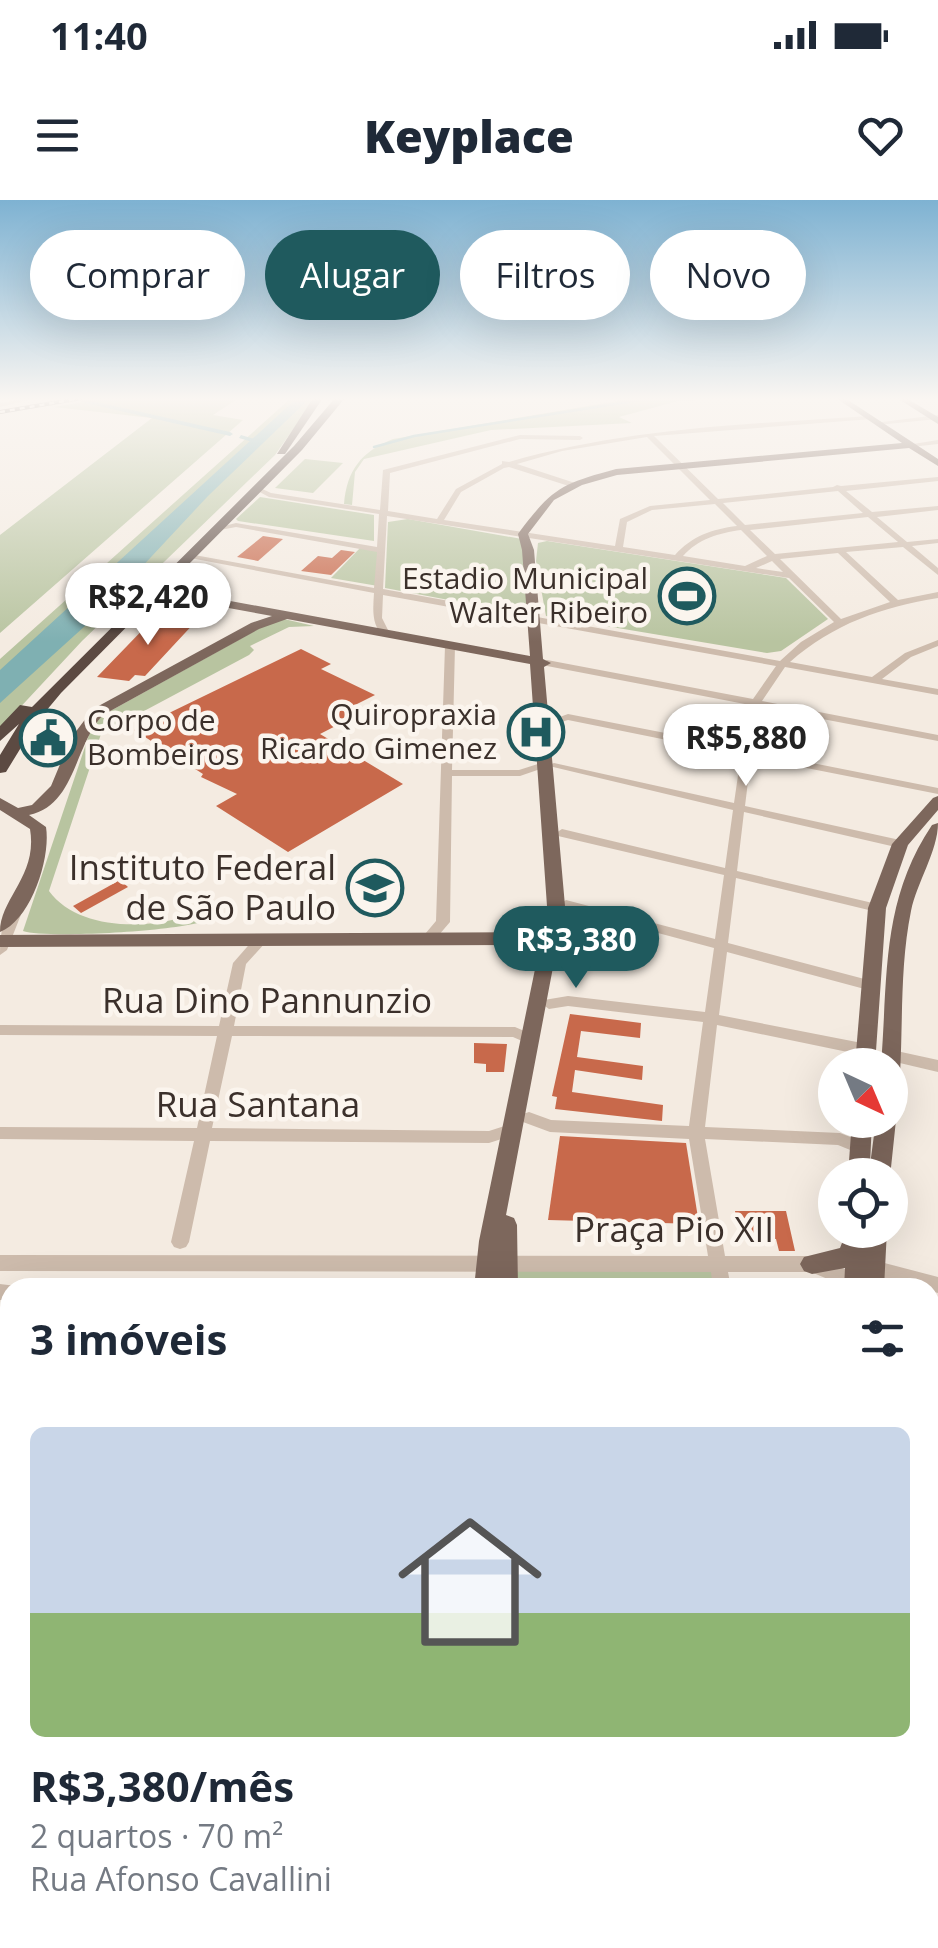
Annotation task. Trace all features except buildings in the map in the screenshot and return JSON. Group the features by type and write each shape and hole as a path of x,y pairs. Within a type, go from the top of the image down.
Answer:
{"highway":[{"path":"0,768 47,700 189,557 184,554 222,525 259,480"},
{"path":"0,736 57,671 222,525 266,480"}],"main road":[{"path":"490,1278 549,1004 556,935 550,772 526,530 550,498 592,480"},
{"path":"161,585 172,594 539,659"},
{"path":"20,812 40,809 54,798 81,728 98,712 254,626 291,615"},
{"path":"522,1123 531,1040 566,904 563,840 550,772 551,722 539,659"},
{"path":"867,1048 878,908 900,844 938,801"},
{"path":"0,803 20,812 38,827 41,844 16,912 1,939 259,942 556,935"},
{"path":"892,1048 902,905 938,828"},
{"path":"860,1158 861,1138"},
{"path":"860,1148 868,1158"},
{"path":"812,1264 848,1257 852,1248"},
{"path":"861,1248 864,1278"},
{"path":"865,1278 872,1248"},
{"path":"496,1262 502,1278"}],"street":[{"path":"384,634 377,618 385,480"},
{"path":"439,522 445,505 477,480"},
{"path":"553,480 572,486"},
{"path":"694,480 838,621"},
{"path":"618,550 618,532 632,515 713,499 922,480"},
{"path":"258,488 269,495 382,517 526,530 618,550 793,576"},
{"path":"837,488 938,572"},
{"path":"676,559 703,536 743,528 938,508"},
{"path":"222,525 356,546 380,544"},
{"path":"743,570 773,557 938,541"},
{"path":"839,550 896,603"},
{"path":"189,557 938,692"},
{"path":"721,1278 696,1132 744,752 756,703 780,663 838,621 938,595"},
{"path":"349,627 377,618"},
{"path":"366,630 377,618"},
{"path":"874,680 908,655 938,643"},
{"path":"427,940 443,922 450,646"},
{"path":"539,659 938,738"},
{"path":"551,722 568,717 938,790"},
{"path":"447,773 583,775 900,844"},
{"path":"563,840 595,840 878,908"},
{"path":"566,904 872,986"},
{"path":"229,942 240,963"},
{"path":"165,1262 180,1242 240,963 259,942"},
{"path":"549,1004 568,1002 710,1018 830,1048"},
{"name":"Rua Dino Pannunzio","path":"0,1030 515,1032 531,1040"},
{"path":"908,1066 938,1066"},
{"name":"Rua Santana","path":"0,1133 489,1137 522,1123 840,1139 860,1148"},
{"path":"180,1242 188,1262"},
{"name":"Praça Pio XII","path":"0,1263 812,1264 850,1278"}],"green space":[{"path":"72,480 175,480 0,633 0,535"},
{"path":"200,480 250,480 82,641 0,729 0,659"},
{"path":"284,480 326,480 313,493 275,488"},
{"path":"354,480 352,505 344,504 348,481"},
{"path":"260,497 374,515 374,541 236,519"},
{"path":"408,519 522,539 527,610 513,612 385,588 388,522"},
{"name":"Estadio Municipal Walter Ribeiro","path":"547,541 786,578 828,619 781,651 767,653 546,616 536,561 538,543"},
{"path":"361,547 378,550 378,586 331,578"},
{"path":"284,619 314,626 289,627 250,646 254,650 249,655 101,734 49,891 63,905 101,921 147,924 169,921 208,907 213,917 180,926 121,932 23,931 92,726 103,715 269,623"},
{"path":"514,1270 712,1272 713,1278 514,1278"}],"water":[{"path":"208,480 225,480 96,616 0,703 0,670"}],"place":[{"name":"Estadio Municipal Walter Ribeiro","path":"687,596"},
{"name":"Quiropraxia Ricardo Gimenez","path":"536,732"},
{"name":"Corpo de Bombeiros","path":"48,738"},
{"name":"Instituto Federal de São Paulo","path":"375,888"}]}
